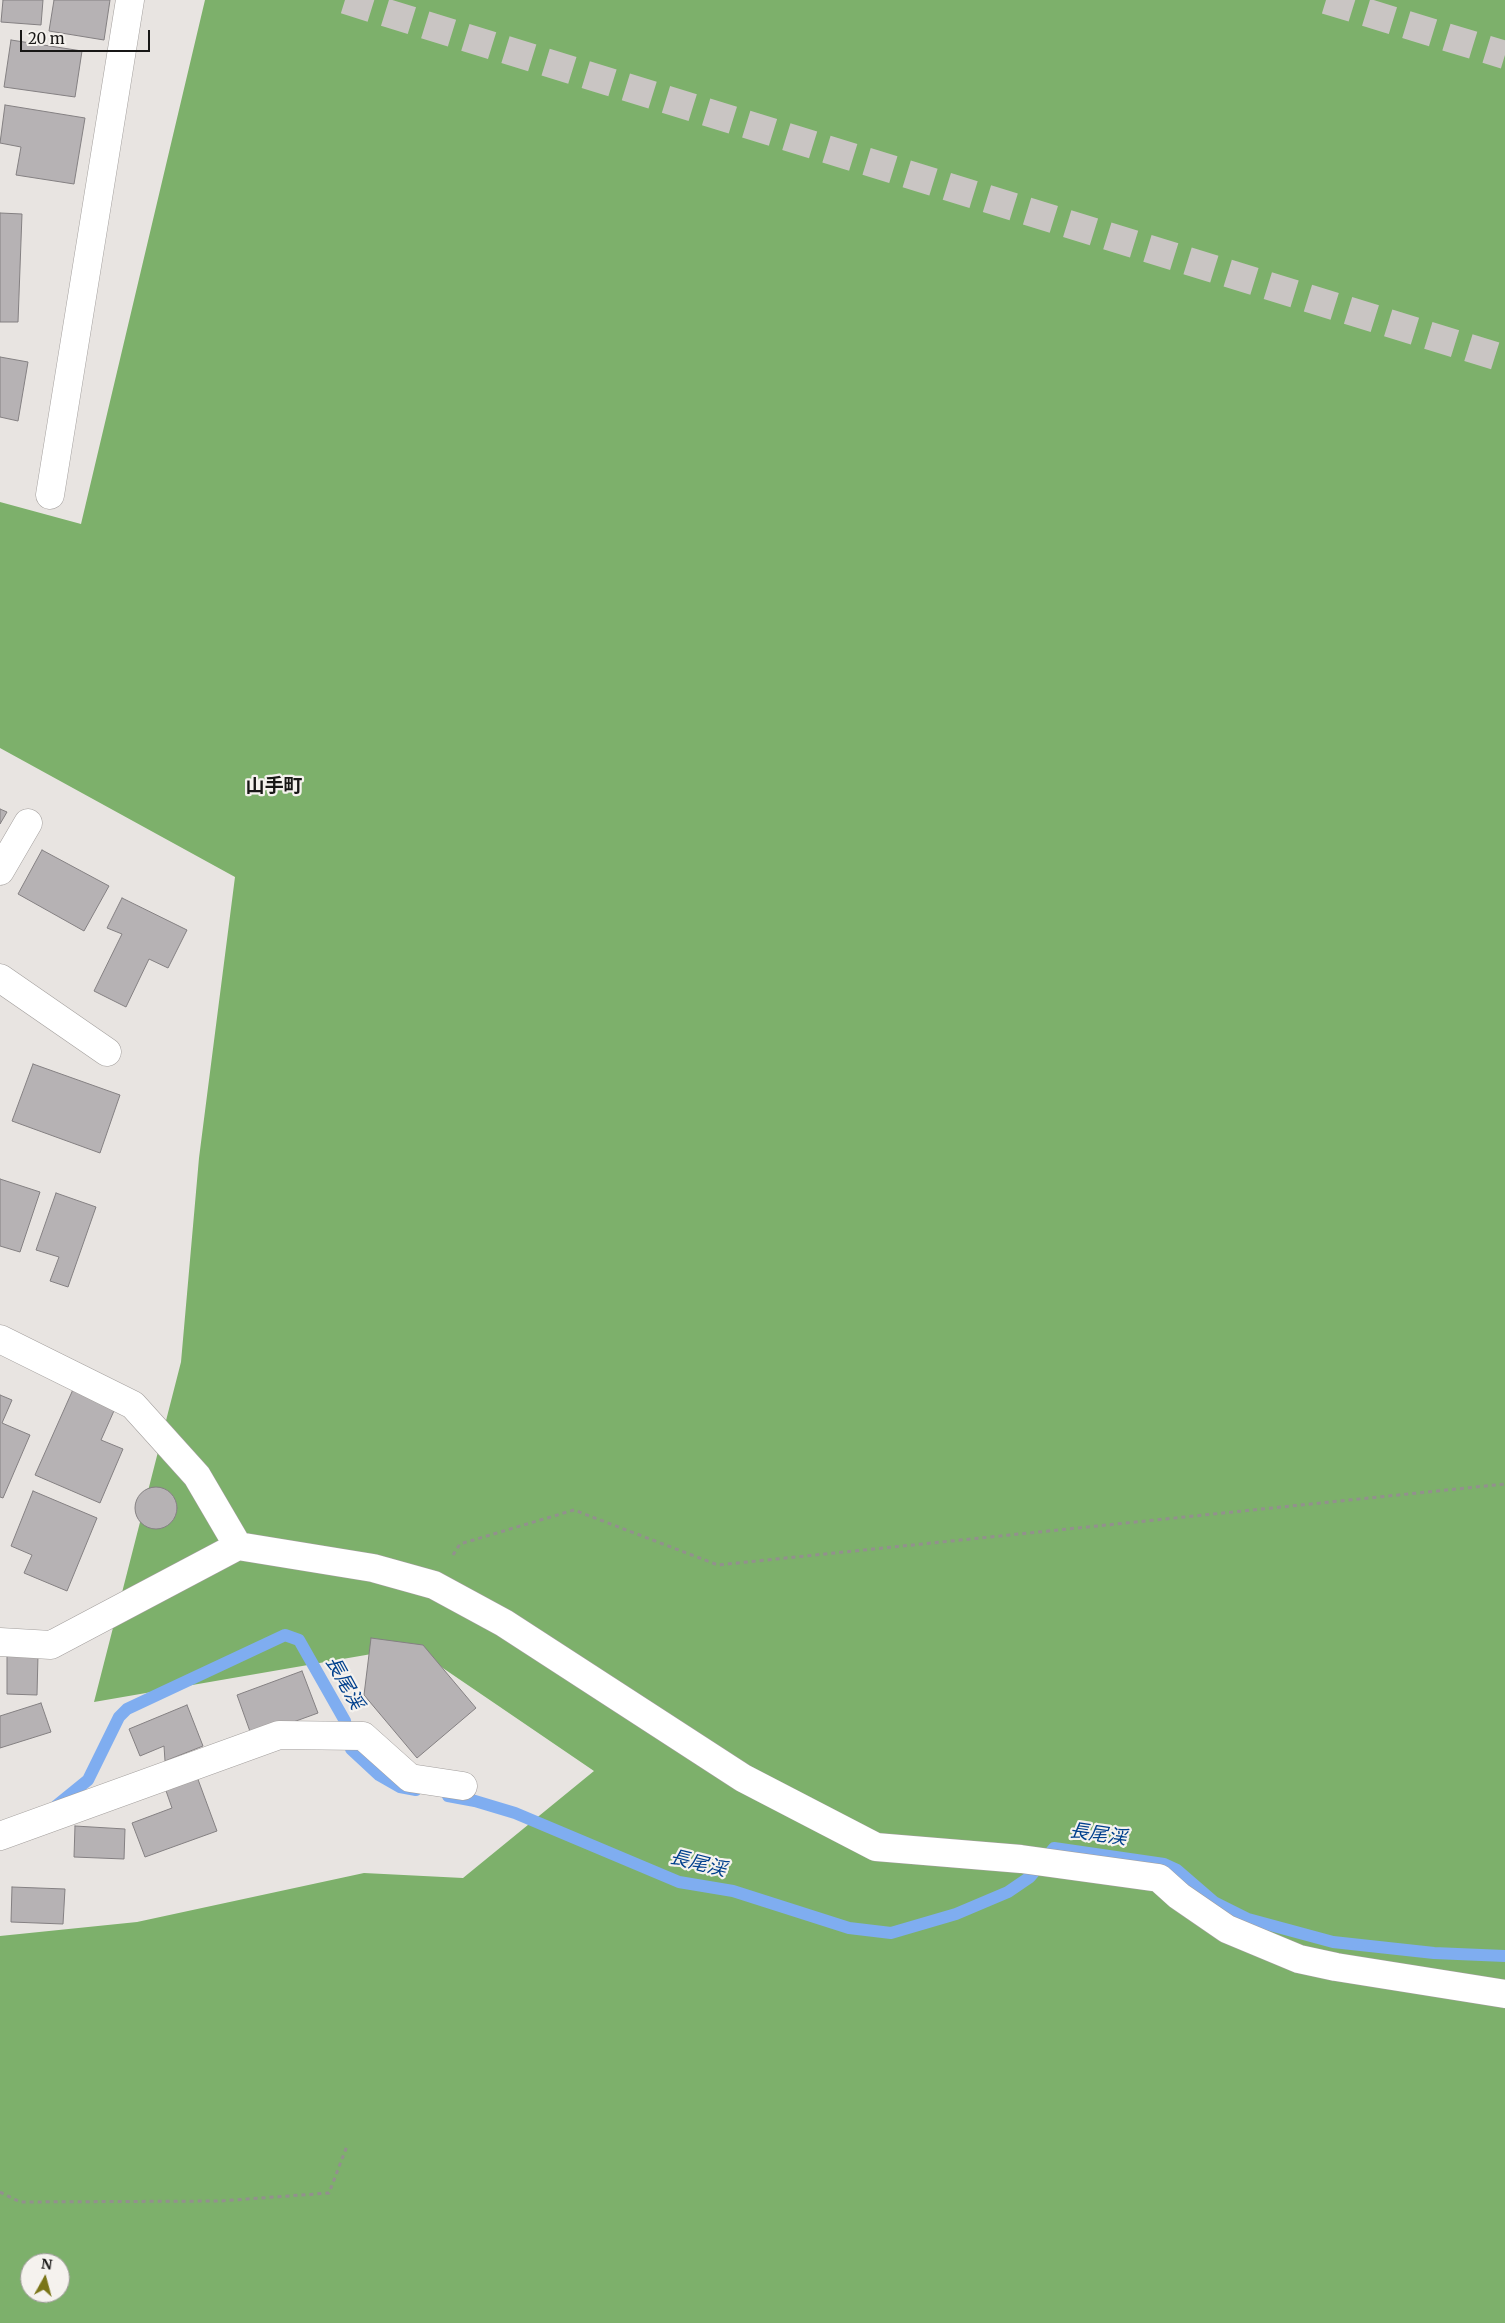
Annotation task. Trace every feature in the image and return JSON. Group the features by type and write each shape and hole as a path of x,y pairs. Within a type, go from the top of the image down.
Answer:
{"street":[{"path":"50,495 130,0"},
{"path":"0,871 28,823"},
{"path":"0,978 106,1052"},
{"path":"0,1339 133,1405 197,1476 238,1546"},
{"path":"0,1642 51,1645 238,1546 373,1568 434,1585 504,1623 744,1778 876,1847 1021,1859 1159,1878 1179,1896 1227,1930 1299,1959 1354,1970 1505,1994"},
{"path":"0,1836 279,1735 364,1736 410,1778 463,1786"}],"path":[{"path":"434,1585 460,1544 574,1510 718,1565 1505,1484"},
{"path":"0,2192 20,2202 220,2201 329,2193 347,2146"}],"green space":[{"path":"205,0 1505,0 1505,2323 0,2323 0,1936 137,1922 364,1873 463,1878 594,1771 412,1647 94,1702 181,1362 199,1158 235,877 0,748 0,502 81,524"}],"building":[{"path":"3,0 43,0 41,25 1,22"},
{"path":"54,0 110,0 104,40 49,31"},
{"path":"11,40 82,51 75,97 4,87"},
{"path":"5,105 85,118 74,184 16,175 21,147 0,143"},
{"path":"0,213 22,214 18,322 0,322"},
{"path":"0,357 28,362 18,421 0,417"},
{"path":"0,809 7,812 0,824"},
{"path":"42,850 109,886 84,931 18,894"},
{"path":"122,898 187,930 168,968 149,959 126,1007 94,991 122,934 107,928"},
{"path":"33,1064 120,1095 100,1153 12,1121"},
{"path":"0,1179 40,1192 20,1252 0,1246"},
{"path":"56,1193 96,1207 68,1287 50,1281 59,1257 36,1250"},
{"path":"75,1385 117,1404 101,1440 123,1449 100,1503 35,1475"},
{"path":"0,1395 12,1400 2,1423 30,1435 3,1498 0,1497"},
{"path":"160,1487 168,1490 174,1496 177,1508 174,1520 168,1526 152,1529 144,1526 138,1520 135,1504 138,1496 144,1490"},
{"path":"33,1491 97,1518 67,1591 24,1573 32,1555 11,1546"},
{"path":"371,1638 423,1645 476,1708 417,1758 364,1695"},
{"path":"7,1654 38,1655 37,1695 7,1694"},
{"path":"302,1671 318,1713 252,1737 237,1695"},
{"path":"41,1703 51,1732 0,1748 0,1716"},
{"path":"187,1705 203,1746 165,1761 164,1746 140,1756 129,1729"},
{"path":"196,1774 217,1831 145,1857 132,1823 172,1808 164,1785"},
{"path":"75,1826 125,1829 124,1859 74,1857"},
{"path":"12,1887 65,1889 63,1924 11,1922"}],"waterway":[{"name":"長尾渓","path":"56,1806 88,1780 119,1717 127,1709 285,1635 299,1640 345,1721 351,1749 379,1775 400,1787 416,1790"},
{"name":"長尾渓","path":"448,1796 475,1801 515,1813 679,1882 733,1891 849,1928 891,1933 956,1914 1008,1892 1030,1877 1054,1848 1164,1864 1177,1870 1214,1902 1248,1919 1333,1942 1434,1953 1505,1956"}],"tunnel":[{"path":"345,0 1505,359"},
{"path":"1326,0 1505,55"}],"district":[{"name":"山手町","path":"274,787"}]}
